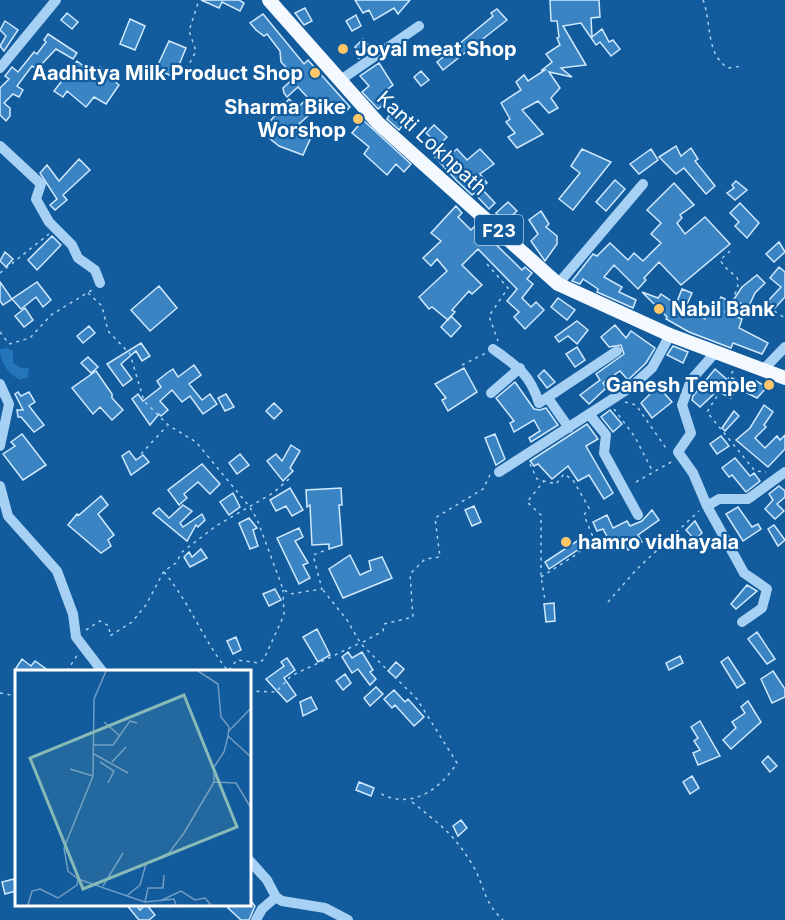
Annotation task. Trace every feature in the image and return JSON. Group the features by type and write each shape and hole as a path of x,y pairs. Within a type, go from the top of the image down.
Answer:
{"main road":[{"name":"Kanti Lokhpath","path":"269,0 378,123 558,284 670,335 785,378"}],"street":[{"path":"0,68 56,0"},
{"path":"339,81 419,26"},
{"path":"0,146 41,184 36,199 49,222 72,245 78,258 95,270 100,283"},
{"path":"558,284 643,184"},
{"path":"499,472 590,414 614,402 652,369 670,335"},
{"path":"763,370 785,347"},
{"path":"493,349 520,368 533,385 539,403 617,351"},
{"path":"716,353 691,380 682,405 691,433 678,452 693,472 707,506 744,573 767,589 762,608 742,622"},
{"path":"491,393 520,368"},
{"path":"0,384 9,404 0,446"},
{"path":"548,398 569,428"},
{"path":"590,414 606,435 604,453 638,515"},
{"path":"707,506 719,500 748,499 783,473"},
{"path":"0,486 8,516 57,571 74,614 76,637 101,670"},
{"path":"252,864 267,880 276,897 282,901 325,908 348,920"},
{"path":"256,920 262,909 276,897"}],"path":[{"path":"183,76 196,51 189,31 199,0"},
{"path":"703,0 709,21 713,52 719,62 728,68 742,66"},
{"path":"0,273 35,248 56,227"},
{"path":"730,251 720,260 740,282 740,288 733,299"},
{"path":"462,364 499,345 489,316 508,288 495,277 487,264"},
{"path":"0,332 9,344 30,338 51,315 88,293 100,283"},
{"path":"88,293 102,306 108,331 130,354 144,401 168,425 196,442 249,506 257,519 283,589 284,615 264,659 259,663 237,660 229,670"},
{"path":"768,308 785,318"},
{"path":"739,362 707,412 755,471 783,473"},
{"path":"653,472 635,437 614,410 614,402 620,401 636,405 668,451"},
{"path":"141,454 168,425"},
{"path":"525,456 537,479 556,483 564,474 573,480 589,508 584,515 593,537 577,554 541,577"},
{"path":"636,482 673,460"},
{"path":"250,690 276,692 291,676 361,643 383,630 384,624 412,617 410,574 425,559 440,557 435,518 483,489 489,475 499,479 499,472"},
{"path":"68,670 78,655 76,637 100,621 109,626 110,636 132,622 146,605 164,571 176,563 182,552 216,526 273,493 289,479"},
{"path":"544,481 527,502 541,515 541,577 545,600"},
{"path":"608,602 656,551 707,506"},
{"path":"326,550 314,555 322,589 361,643 417,699 457,763 448,777 411,801 392,801 378,792"},
{"path":"164,571 180,591 209,648 227,670"},
{"path":"283,589 290,594 322,589"},
{"path":"0,693 15,696"},
{"path":"411,801 451,832 473,866 490,908 503,920"}],"shaded area":[{"path":"7,348 13,351 13,363 21,368 29,368 28,377 20,380 6,367 1,359 0,349"}],"building":[{"path":"201,0 239,0 244,3 240,11 222,2 219,8"},
{"path":"355,0 410,0 398,14 394,8 374,20 369,10 363,13"},
{"path":"550,0 599,0 600,17 591,18 592,37 602,29 609,42 613,40 620,49 611,56 600,42 596,45 581,23 563,26 586,65 561,68 572,77 549,72 560,88 551,98 558,108 549,113 538,101 522,110 543,134 517,148 508,137 515,133 506,122 510,119 501,103 521,90 516,82 524,75 528,81 545,70 542,70 552,62 546,54 560,45 557,38 559,37 557,21 551,21"},
{"path":"305,8 312,21 304,25 295,13"},
{"path":"497,9 507,20 443,70 437,62 493,16 491,13"},
{"path":"67,13 78,22 72,29 61,20"},
{"path":"263,14 304,64 308,60 350,107 343,114 334,105 324,114 317,108 299,124 301,126 299,129 312,135 303,155 279,146 269,138 274,133 266,126 289,99 298,107 308,98 298,87 287,97 284,93 283,88 295,77 281,62 280,51 267,34 264,36 250,23"},
{"path":"356,15 361,26 352,31 346,21"},
{"path":"130,19 145,26 135,50 120,44"},
{"path":"5,21 18,30 4,51 0,46 6,36 0,30"},
{"path":"48,34 77,53 73,59 56,49 37,69 32,66 17,86 23,90 19,97 13,94 4,103 10,108 10,116 6,121 0,115 0,88 9,79 5,76 12,67 18,72 34,52 37,54 46,42 44,40"},
{"path":"363,39 372,49 358,59 362,55 355,47"},
{"path":"169,41 186,48 174,77 156,69"},
{"path":"77,61 94,74 100,67 119,85 106,104 94,97 86,107 67,91 63,97 54,91"},
{"path":"379,63 393,85 384,92 387,97 383,101 385,103 378,109 362,92 369,86 360,76"},
{"path":"421,71 429,80 421,86 414,77"},
{"path":"391,112 405,122 399,130 387,119"},
{"path":"363,120 411,164 404,172 396,164 387,175 364,154 369,147 352,133"},
{"path":"434,125 447,137 439,145 426,133"},
{"path":"676,146 681,156 691,148 698,159 695,161 715,186 706,194 684,168 676,174 659,157"},
{"path":"443,147 451,154 457,149 467,160 480,149 494,164 480,174 487,183 481,188 495,203 489,209 474,193 472,195 456,180 434,156"},
{"path":"582,149 611,162 573,210 559,199 580,173 571,166"},
{"path":"651,149 658,160 639,174 630,164"},
{"path":"79,159 90,170 63,195 67,200 55,210 50,205 57,199 40,173 47,165 59,181"},
{"path":"615,180 625,189 606,211 596,202"},
{"path":"736,181 747,190 735,200 727,193 734,188 732,185"},
{"path":"674,183 694,205 680,215 682,218 677,223 685,234 705,217 730,244 681,285 659,262 644,278 646,280 638,289 614,265 604,277 622,287 619,292 636,300 633,308 597,292 598,289 583,279 580,284 572,281 593,254 597,256 610,243 628,260 634,253 643,261 661,243 651,234 661,223 647,210"},
{"path":"508,202 517,211 505,222 496,213"},
{"path":"740,203 759,223 747,238 735,226 739,222 730,213"},
{"path":"456,206 462,213 458,217 471,230 476,225 522,270 525,267 532,273 527,279 533,284 522,298 531,307 536,302 544,310 525,329 514,317 519,312 507,301 517,289 478,249 462,265 482,285 472,294 469,291 452,310 455,312 448,320 432,307 429,309 419,297 447,271 437,259 431,266 423,258 441,241 431,233"},
{"path":"541,211 549,224 546,227 557,236 557,244 545,261 531,241 538,234 529,220"},
{"path":"52,236 61,245 37,270 28,260"},
{"path":"779,242 785,252 774,262 766,254"},
{"path":"5,252 13,259 6,267 0,261"},
{"path":"779,267 785,272 785,297 775,308 768,301 781,287 770,278"},
{"path":"757,275 765,283 755,293 748,308 734,299 742,287"},
{"path":"0,282 12,299 3,305 0,301"},
{"path":"37,282 51,300 43,307 36,297 21,309 12,299"},
{"path":"159,286 177,308 150,331 131,310"},
{"path":"682,289 692,293 685,309 705,319 710,305 715,308 721,297 729,301 725,312 742,319 739,328 768,343 762,354 733,343 731,348 689,332 666,319 667,317 642,292 658,298 661,294 676,304"},
{"path":"558,298 575,310 567,320 551,307"},
{"path":"25,308 33,320 24,327 15,316"},
{"path":"451,316 461,326 451,337 441,327"},
{"path":"577,321 588,330 577,344 568,336 559,342 555,337"},
{"path":"615,325 626,338 631,331 655,348 646,363 628,380 620,371 603,383 606,388 589,404 580,395 600,380 596,374 624,354 621,345 609,347 601,337"},
{"path":"89,326 95,333 83,343 77,336"},
{"path":"141,343 150,356 142,361 136,351 121,364 132,379 123,386 107,364"},
{"path":"673,346 688,352 683,363 667,355"},
{"path":"577,347 585,360 575,367 566,354"},
{"path":"88,357 98,367 91,373 81,363"},
{"path":"194,365 201,375 189,384 202,400 210,394 217,404 203,414 190,396 182,402 172,390 160,401 168,410 161,416 159,414 150,425 132,399 138,394 143,401 161,387 157,381 167,373 173,369 178,377"},
{"path":"464,368 477,392 448,411 442,400 446,398 435,384"},
{"path":"715,369 730,382 732,378 740,382 731,398 717,391 700,407 692,400 693,396"},
{"path":"544,370 555,382 547,388 538,376"},
{"path":"96,371 112,394 112,398 123,410 112,420 100,407 93,414 72,388"},
{"path":"756,381 767,387 757,398 747,393"},
{"path":"515,382 534,409 546,408 558,425 531,442 529,438 540,431 534,420 514,432 510,423 514,421 496,398"},
{"path":"658,386 672,402 652,418 641,403"},
{"path":"18,392 21,396 29,392 35,402 29,406 44,425 34,432 21,417 18,417 17,410 23,410 15,394"},
{"path":"226,394 234,407 225,411 218,398"},
{"path":"274,403 282,411 274,419 266,411"},
{"path":"764,405 773,412 764,425 766,427 755,438 765,448 777,436 780,440 785,435 785,449 768,467 736,440 750,428"},
{"path":"610,410 622,424 613,432 601,417"},
{"path":"734,411 739,416 725,431 722,428"},
{"path":"587,424 598,439 586,446 613,493 604,499 589,475 578,481 568,466 552,479 538,464 534,466 530,461"},
{"path":"22,434 46,465 23,480 3,454 15,446 11,442"},
{"path":"495,434 505,459 496,465 485,438"},
{"path":"721,436 729,446 717,454 710,444"},
{"path":"291,445 300,451 290,468 293,471 283,481 267,461 276,454 282,461"},
{"path":"129,451 136,460 143,455 149,462 131,475 122,456"},
{"path":"240,454 249,465 237,474 229,463"},
{"path":"735,458 750,476 754,473 760,481 746,492 732,475 729,477 722,468"},
{"path":"202,464 220,484 210,494 198,482 184,494 187,498 179,505 168,490"},
{"path":"779,486 785,491 785,497 777,504 784,511 775,519 765,509 773,500 769,494"},
{"path":"290,488 303,510 292,516 286,506 276,511 270,500"},
{"path":"341,488 342,505 339,505 342,545 329,549 329,544 312,545 310,505 307,507 306,490"},
{"path":"233,493 240,507 229,515 220,502"},
{"path":"101,496 108,505 98,514 114,535 108,540 111,546 101,553 68,525 77,514 79,515"},
{"path":"183,505 192,511 180,523 183,527 202,514 205,520 198,527 196,525 187,541 153,513 159,508 169,518"},
{"path":"474,506 481,522 472,526 465,510"},
{"path":"738,507 752,527 758,524 761,529 743,541 726,514"},
{"path":"652,510 659,520 638,535 642,542 628,550 624,542 614,550 603,529 597,531 593,522 607,515 613,528 627,521 630,526 642,521"},
{"path":"249,518 257,528 253,530 258,546 250,549 239,523"},
{"path":"695,521 702,533 695,540 686,530"},
{"path":"774,525 785,540 778,546 768,529"},
{"path":"299,528 303,537 295,541 308,563 303,565 310,578 299,584 277,538"},
{"path":"577,541 582,547 549,569 545,562"},
{"path":"201,549 207,558 190,567 184,557 189,552 192,557"},
{"path":"350,555 360,575 371,570 369,561 382,557 392,578 343,598 329,569"},
{"path":"747,585 757,591 736,609 731,604"},
{"path":"275,589 281,600 269,606 263,594"},
{"path":"554,603 555,621 546,622 544,604"},
{"path":"317,629 330,655 318,662 303,637"},
{"path":"757,632 775,659 767,664 748,639"},
{"path":"236,637 241,650 233,654 227,641"},
{"path":"348,652 352,658 362,652 373,670 370,672 376,679 370,685 358,669 352,673 342,657"},
{"path":"680,656 683,663 669,670 666,663"},
{"path":"728,657 745,683 737,688 721,662"},
{"path":"287,658 295,670 284,678 296,695 287,702 266,679 284,666 281,662"},
{"path":"22,659 31,666 35,661 48,670 19,670 16,668"},
{"path":"396,662 404,669 396,678 388,671"},
{"path":"773,671 785,689 785,697 772,703 761,679"},
{"path":"345,674 351,683 343,690 336,681"},
{"path":"376,687 383,694 370,706 364,698"},
{"path":"394,690 405,702 408,699 424,717 414,726 395,705 392,708 384,699"},
{"path":"311,697 317,709 303,716 300,702"},
{"path":"748,701 761,722 731,749 723,740 736,728 732,722 745,713 741,707"},
{"path":"700,721 720,756 698,765 693,753 700,750 694,741 698,738 691,727"},
{"path":"768,756 777,766 770,772 762,762"},
{"path":"692,776 699,788 690,794 683,782"},
{"path":"359,782 374,788 371,796 356,790"},
{"path":"461,820 467,828 458,836 453,826"},
{"path":"14,879 15,891 5,894 2,882"},
{"path":"250,901 255,906 249,920 241,920 228,908 231,905 250,905"},
{"path":"127,905 136,905 140,910 147,905 155,915 149,920 139,920"}],"place":[{"name":"Joyal meat Shop","path":"343,49"},
{"name":"Aadhitya Milk Product Shop","path":"315,73"},
{"name":"Sharma Bike Worshop","path":"358,119"},
{"name":"Nabil Bank","path":"659,309"},
{"name":"Ganesh Temple","path":"769,385"},
{"name":"hamro vidhayala","path":"566,542"}]}
